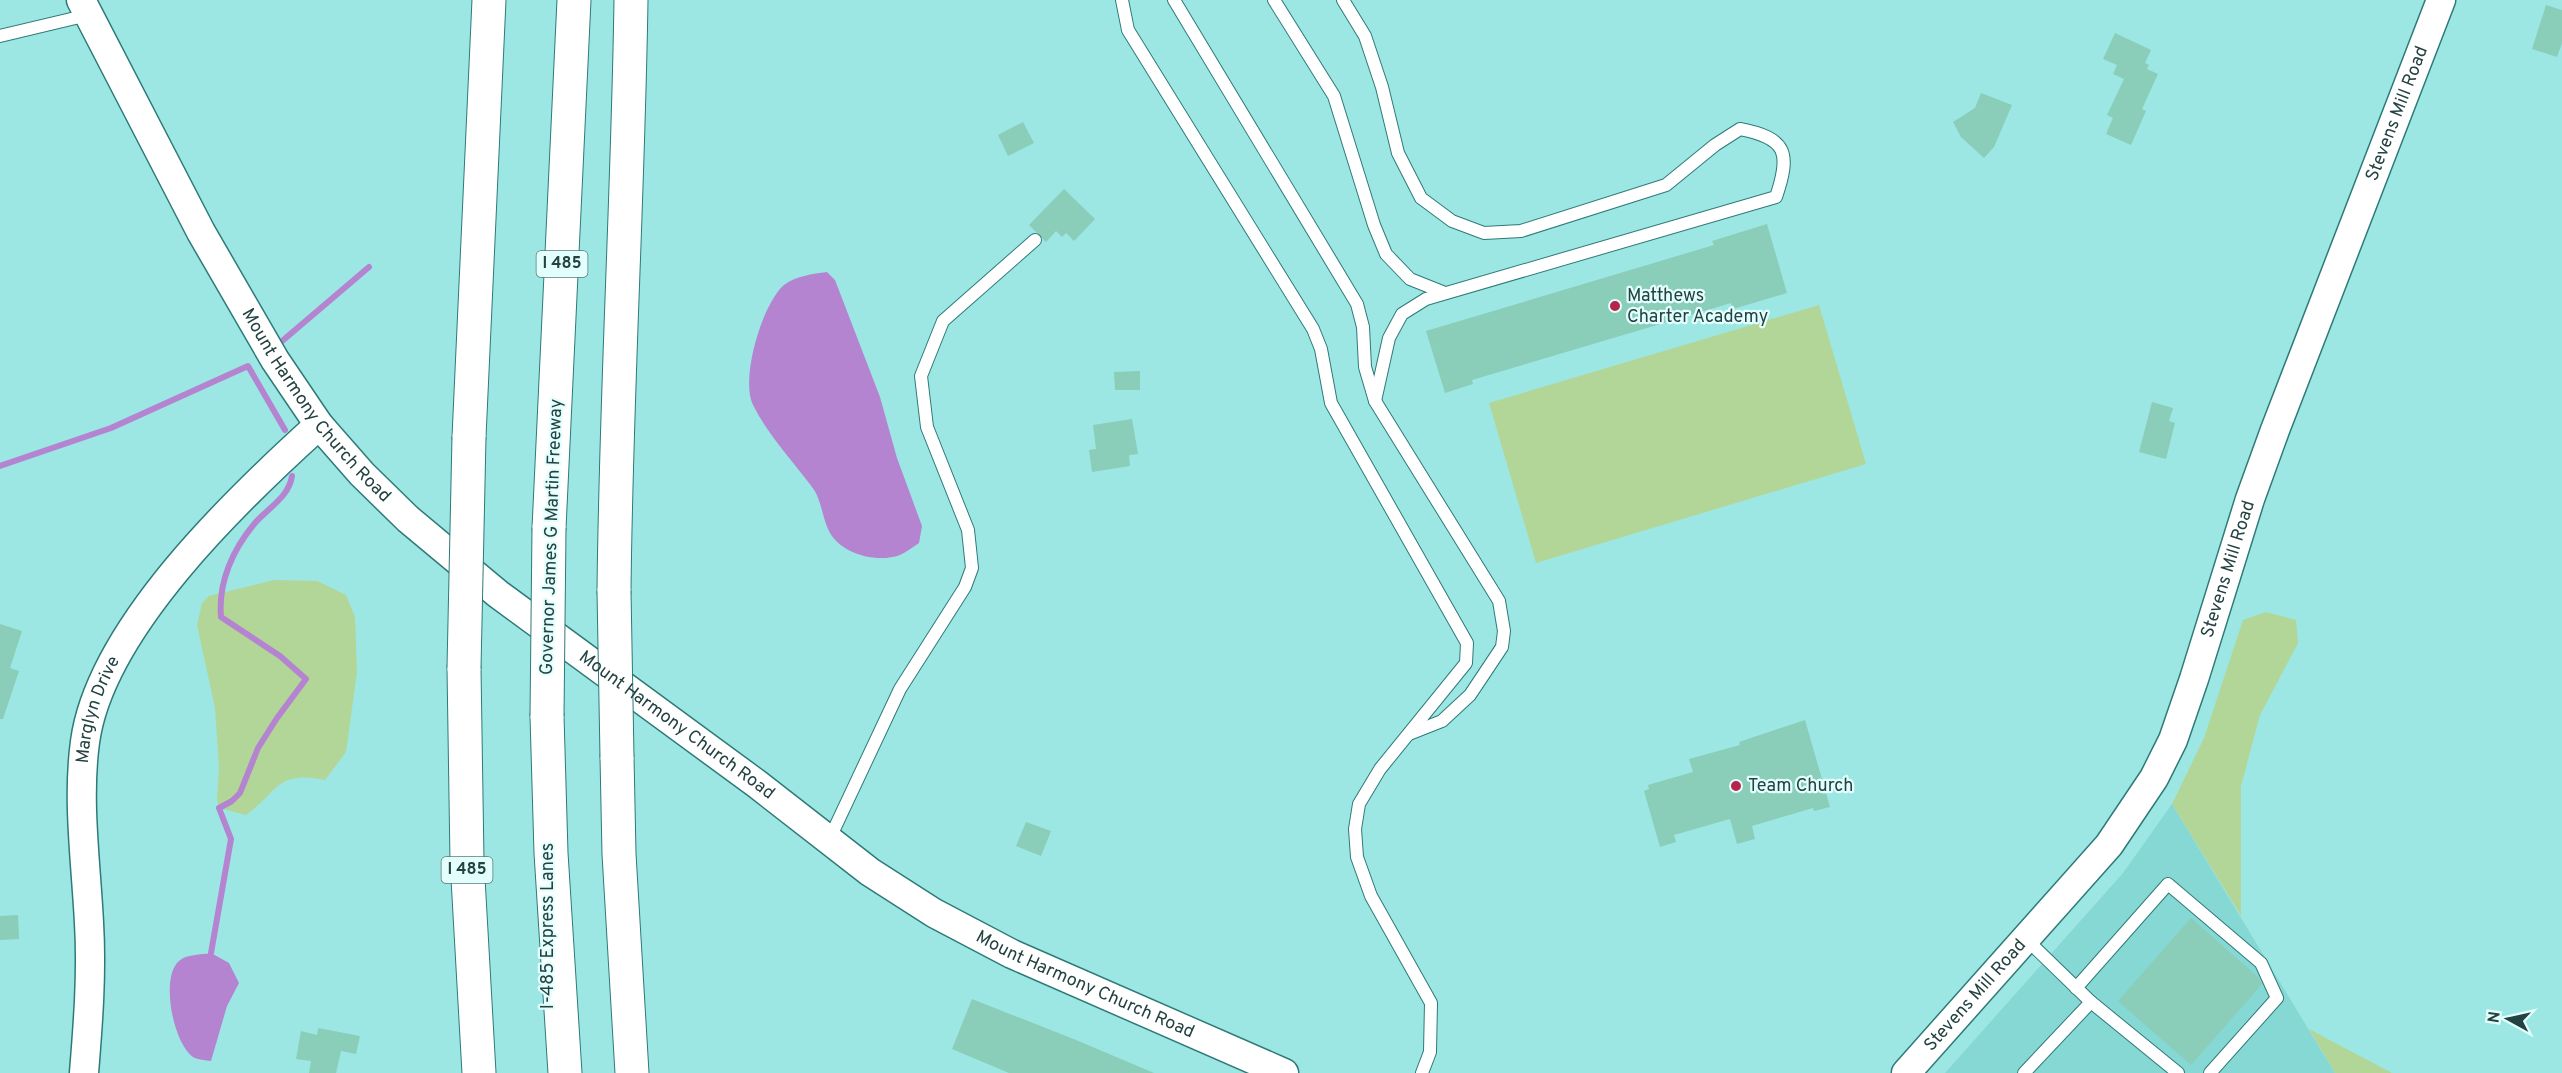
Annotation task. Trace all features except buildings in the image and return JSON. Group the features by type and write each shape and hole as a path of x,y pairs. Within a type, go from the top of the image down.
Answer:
{"highway":[{"name":"I 485","path":"479,1073 467,861 464,668 469,436 489,0"},
{"name":"Governor James G Martin Freeway","path":"565,1073 558,984 547,716 549,528 574,0"},
{"path":"632,0 627,210 616,451 614,591 619,854 632,1073"},
{"name":"I 485","path":"465,758 481,967 494,1073"},
{"name":"I-485 Express Lanes","path":"548,1073 549,778"}],"street":[{"name":"Stevens Mill Road","path":"1906,1073 2120,830 2154,778 2173,740 2268,449 2441,0"},
{"name":"Mount Harmony Church Road","path":"84,7 201,232 275,360 319,425 362,474 408,519 498,594 757,784 870,872 969,934 1284,1073"},
{"name":"Marglyn Drive","path":"84,1073 90,938 82,769 90,717 115,659 167,582 196,546 268,470 319,425"}],"lane":[{"path":"1122,0 1128,30 1313,328 1321,349 1331,403 1467,643 1466,663 1380,769 1359,804 1355,830 1359,865 1371,896 1431,1003 1430,1052 1422,1073"},
{"path":"1174,0 1357,304 1363,327 1365,367 1375,401 1499,601 1504,631 1502,647 1470,695 1442,721 1408,734"},
{"path":"1274,0 1334,96 1374,225 1386,254 1410,279 1445,293"},
{"path":"1343,0 1365,36 1382,87 1398,153 1421,198 1452,221 1484,233 1521,231 1666,185 1715,145 1740,129 1760,133 1776,141 1782,152 1784,171 1776,197 1426,299 1402,314 1389,338 1375,401"},
{"path":"0,36 84,7"},
{"path":"830,840 900,689 965,587 972,568 968,530 927,428 921,376 943,321 1035,240"},
{"path":"2076,987 2168,884 2261,963 2277,998 2210,1073"},
{"path":"2026,939 2091,1002 2178,1073"},
{"path":"2024,1073 2091,1002"}],"shaded area":[{"path":"827,272 835,280 880,397 897,458 922,526 919,543 900,555 869,557 849,550 833,537 815,491 766,427 753,405 749,378 751,361 755,342 768,308 784,285 793,279"},
{"path":"2172,804 2335,1073 1945,1073 2123,873"},
{"path":"211,953 229,963 239,983 227,1006 211,1061 195,1058 186,1050 171,1010 170,981 173,969 179,961 190,956"}],"green space":[{"path":"1819,305 1866,464 1536,563 1489,403"},
{"path":"274,580 317,581 346,595 355,617 357,672 346,752 325,780 297,778 287,780 246,815 219,808 215,708 197,625 202,603 209,596"},
{"path":"2266,612 2296,620 2298,643 2260,715 2241,786 2241,916 2172,804 2204,738 2243,620"},
{"path":"2309,1029 2392,1073 2335,1073"}],"waterway":[{"path":"281,342 369,267"},
{"path":"0,466 111,428 248,366 285,430"},
{"path":"211,953 231,839 219,808 232,801 240,793 258,748 306,679 280,656 221,617 222,591 229,567 240,544 255,523 287,490 292,476"}],"place":[{"name":"Matthews Charter Academy","path":"1615,306"},
{"name":"Team Church","path":"1736,786"}]}
